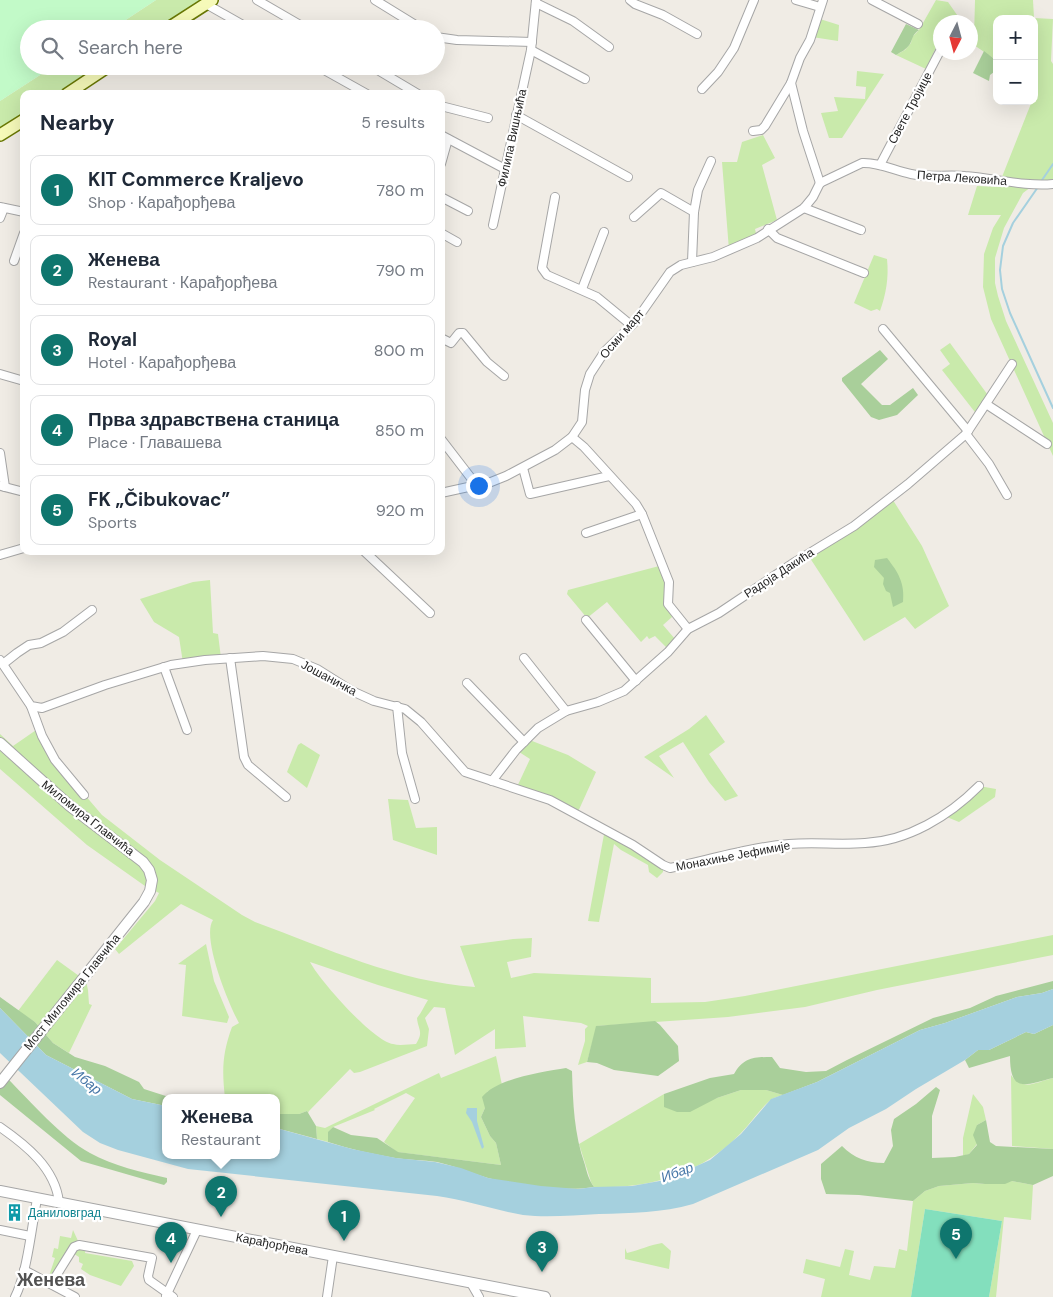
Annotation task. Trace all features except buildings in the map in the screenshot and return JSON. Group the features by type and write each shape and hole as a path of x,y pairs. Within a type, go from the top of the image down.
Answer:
{"main road":[{"path":"181,20 209,2"},
{"path":"73,90 96,75"},
{"path":"0,135 20,122"}],"street":[{"path":"257,0 291,20"},
{"path":"375,0 407,20"},
{"path":"630,0 635,4 663,15 697,34"},
{"path":"702,90 718,72 734,48 754,0"},
{"path":"753,131 761,130 765,126 791,83 800,58 810,40 822,4 796,0"},
{"path":"872,0 918,24"},
{"path":"536,1 578,24 609,47"},
{"name":"Филипа Вишњића","path":"493,225 531,46 536,1"},
{"path":"209,2 236,20"},
{"path":"445,38 531,46 585,79"},
{"name":"Свете Тројице","path":"880,165 935,60"},
{"path":"333,75 360,90"},
{"path":"386,75 411,90"},
{"path":"791,83 802,131 820,183"},
{"path":"445,107 488,118"},
{"path":"516,115 628,177"},
{"path":"445,137 505,169"},
{"path":"692,262 694,212 698,190 711,161"},
{"name":"Петра Лековића","path":"820,183 862,163 880,165 912,174 966,176 1051,185"},
{"name":"Осми март","path":"445,493 492,482 555,450 572,437 582,422 590,374 605,351 631,325 670,272 681,265 713,257 757,238 768,229 804,208 814,197 820,183"},
{"path":"634,217 660,193 694,212"},
{"path":"555,197 542,268 547,275 597,297 631,325"},
{"path":"445,199 468,211"},
{"path":"0,218 2,208 20,211"},
{"path":"804,208 861,230"},
{"path":"768,229 777,238 864,273"},
{"path":"582,289 604,232"},
{"path":"445,235 457,242"},
{"path":"14,261 20,244"},
{"path":"883,329 967,433 989,464 1007,496"},
{"path":"445,340 451,343 459,333 463,333 487,362 504,376"},
{"name":"Радоја Дакића","path":"688,629 719,613 795,562 854,526 908,484 967,433 1012,364"},
{"path":"0,374 20,381"},
{"path":"986,404 1047,444"},
{"path":"492,781 538,728 566,711 598,702 624,691 668,652 688,629 668,604 669,582 642,514 636,504 584,447 572,437"},
{"path":"445,444 471,478 474,485"},
{"path":"0,453 2,486 20,491"},
{"path":"522,468 530,494 610,476"},
{"path":"586,533 642,514"},
{"path":"0,554 20,549"},
{"path":"368,555 430,613"},
{"path":"84,795 55,760 42,736 32,706 2,662 29,645 63,632 92,610"},
{"path":"586,620 636,681"},
{"name":"Јошаничка","path":"32,706 42,708 105,685 164,667 230,658 263,656 284,658 301,662 317,669 352,691 405,709 421,722 465,772 492,781"},
{"path":"230,658 244,757 253,770 286,797"},
{"path":"524,658 566,711"},
{"path":"164,667 187,730"},
{"path":"467,683 524,742"},
{"path":"397,706 402,752 414,799"},
{"name":"Миломира Главчића","path":"0,743 70,806 146,865 152,884 144,902"},
{"name":"Монахиње Јефимије","path":"492,781 550,800 633,845 670,868 790,844 868,843 892,839 934,821 969,796 979,786"},
{"name":"Мост Миломира Главчића","path":"0,1083 144,902"},
{"path":"0,1127 30,1150 42,1164 57,1190 59,1202"},
{"name":"Карађорђева","path":"0,1191 545,1297"},
{"path":"15,1297 19,1290 24,1270 37,1198"},
{"path":"0,1230 30,1236"},
{"path":"51,1284 74,1247 79,1245 152,1258 148,1276 149,1280 169,1296 198,1230"},
{"path":"327,1297 332,1256"},
{"path":"24,1270 76,1297"},
{"path":"471,1283 480,1297"},
{"path":"507,1297 516,1292"}],"green space":[{"path":"0,0 156,0 126,20 20,20 20,75 40,75 0,101"},
{"path":"156,0 212,0 181,20 126,20"},
{"path":"936,0 948,2 957,15 933,15 933,54 926,69 896,55 905,50 911,43 912,37 919,30"},
{"path":"975,0 1033,0 1034,15 993,15 993,58 978,48 978,15 975,15"},
{"path":"1038,18 1053,19 1051,61 1053,64 1053,184 1035,184 1023,193 1004,228 995,258 995,283 1006,321 1053,423 1053,456 991,319 983,287 984,254 993,228 1001,215 968,215 977,186 998,187 1030,105 1038,105"},
{"path":"820,19 839,25 838,41 812,37"},
{"path":"906,24 919,30 914,35 910,44 896,55 891,52"},
{"path":"984,51 993,58 993,73 990,75 989,81 973,73"},
{"path":"857,71 884,74 842,138 829,138 821,113 838,111 834,97 865,99 866,87 856,86"},
{"path":"40,75 96,75 73,90 20,90 20,122 0,135 0,101"},
{"path":"763,135 775,158 762,165 777,220 755,229 757,238 729,250 722,162 737,162 742,142"},
{"path":"874,255 887,259 888,273 880,311 877,309 871,311 854,303"},
{"path":"950,343 990,398 978,416 942,370 950,364 940,350"},
{"path":"880,350 888,359 861,384 882,405 890,405 913,388 918,395 897,415 879,420 871,417 842,381 842,378"},
{"path":"891,497 922,546 949,606 915,629 905,617 864,641 808,555"},
{"path":"887,558 897,573 903,589 903,602 893,607 890,593 886,591 883,584 884,578 874,567 875,560"},
{"path":"663,565 668,604 672,617 663,625 675,639 666,647 655,636 649,639 647,636 641,642 607,602 587,618 567,594 568,590"},
{"path":"210,580 213,633 218,634 221,658 183,663 179,637 154,622 140,599 193,582"},
{"path":"706,715 725,742 709,754 738,796 725,801 709,782 683,742 659,756 674,778 644,757 689,729"},
{"path":"39,728 55,760 102,815 160,860 242,915 255,922 336,953 391,971 447,984 475,987 460,946 532,938 531,957 507,962 511,978 534,973 651,978 651,1003 705,1002 745,996 1053,935 1053,955 877,990 805,1007 728,1017 597,1026 587,1062 578,1065 585,1041 585,1029 588,1026 581,1023 523,1016 526,1047 495,1049 495,1029 455,1055 445,1008 434,1007 425,1018 429,1029 427,1046 360,1072 354,1073 350,1069 308,1113 307,1111 299,1114 280,1114 280,1094 225,1094 223,1071 225,1054 232,1027 239,1023 223,987 213,955 210,929 213,920 181,904 119,954 115,949 155,901 159,893 145,886 87,845 0,769 0,734 13,746","holes":["310,962 428,1000 417,1018 420,1033 416,1044 393,1044 373,1033 361,1022 335,996"]},
{"path":"527,739 568,755 596,772 577,814 516,789 530,759 516,750"},
{"path":"301,743 320,755 307,788 287,772 298,745"},
{"path":"979,786 996,789 995,797 959,822 942,815"},
{"path":"388,799 408,800 416,828 437,827 437,855 393,840"},
{"path":"605,829 663,865 663,872 657,878 649,872 648,865 614,844 599,922 588,921"},
{"path":"206,944 214,981 229,1017 227,1023 182,1016 186,965 178,964"},
{"path":"57,960 86,981 89,1004 92,1005 69,1053 53,1043 35,1022 18,1011"},
{"path":"1053,981 1053,989 1042,993 1017,997 920,1030 817,1082 783,1095 766,1090 741,1090 717,1098 690,1112 677,1112 664,1107 664,1094 710,1078 734,1074 742,1064 750,1059 772,1057 780,1068 806,1072 826,1071 933,1018 970,1008 996,996"},
{"path":"0,997 35,1022 53,1043 75,1057 105,1066 139,1082 144,1089 162,1095 162,1105 132,1099 46,1055 0,1008"},
{"path":"655,1021 678,1046 679,1061 658,1076 614,1070 597,1063 587,1062 596,1026"},
{"path":"1053,1025 1053,1078 1027,1084 1016,1082 1011,1068 1010,1056 969,1068 965,1060 978,1050 989,1050 1026,1032 1034,1034"},
{"path":"496,1056 502,1085 487,1092 485,1108 481,1117 490,1136 496,1143 501,1165 397,1152 384,1142 415,1098 406,1093 375,1110 333,1127 328,1133 328,1142 317,1139 316,1126 325,1128 439,1073 441,1078"},
{"path":"566,1068 572,1071 578,1142 587,1174 594,1187 569,1189 513,1183 488,1178 437,1162 400,1159 328,1142 328,1132 333,1127 351,1135 377,1138 398,1152 501,1165 496,1143 490,1136 481,1117 485,1108 482,1097 489,1090 509,1081"},
{"path":"1011,1075 1020,1083 1025,1084 1053,1078 1053,1149 1012,1146"},
{"path":"7,1078 68,1138 79,1146 108,1162 167,1178 167,1182 164,1185 81,1161 0,1095 0,1087"},
{"path":"936,1087 940,1090 932,1116 932,1158 969,1154 977,1145 973,1135 977,1125 986,1120 990,1142 996,1146 1053,1149 1053,1176 1033,1185 1012,1181 1005,1184 973,1183 939,1186 925,1191 913,1201 859,1195 826,1194 821,1179 821,1164 842,1146 851,1154 861,1159 884,1163 893,1146 891,1130 894,1119"},
{"path":"741,1090 766,1090 783,1095 773,1098 768,1102 726,1147 692,1169 654,1182 615,1187 594,1187 579,1144 664,1094 664,1107 717,1098"},
{"path":"973,1094 983,1107 986,1120 977,1125 977,1144 969,1154 963,1156 963,1138"},
{"path":"307,1111 316,1126 317,1139 280,1129 280,1114 299,1114"},
{"path":"1012,1181 1033,1185 1031,1220 1004,1217 996,1297 989,1297 1002,1221 925,1209 911,1297 821,1297 825,1279 803,1273 806,1259 840,1267 845,1249 854,1251 849,1275 870,1280 874,1266 895,1268 899,1249 907,1251 913,1201 925,1191 939,1186"},
{"path":"925,1209 1002,1221 989,1297 911,1297"},
{"path":"73,1230 79,1243 86,1248 85,1253 132,1261 134,1266 121,1286 90,1275 81,1269 83,1264 79,1262 79,1257 71,1252 52,1278 48,1279 55,1258 52,1257 54,1248 58,1249 60,1236 71,1238"},
{"path":"662,1243 671,1251 669,1269 625,1259 625,1248 627,1253"}],"water":[{"name":"Ибар","path":"1053,989 1053,1025 1034,1034 1026,1032 989,1050 978,1050 886,1109 849,1128 818,1150 693,1204 658,1211 635,1213 532,1216 437,1196 188,1169 118,1150 100,1143 83,1132 0,1053 0,1008 46,1055 132,1099 162,1105 162,1159 280,1159 280,1129 352,1149 461,1168 488,1178 541,1186 578,1189 632,1186 665,1180 710,1160 741,1134 771,1099 817,1082 920,1030 1017,997 1042,993"},
{"path":"467,1108 477,1108 477,1121 484,1147 482,1149 472,1122 466,1113"}],"waterway":[{"path":"1040,183 1053,164"},
{"path":"1038,187 1013,223 1003,246 1000,270 1002,289 1010,313 1053,408"}],"place":[{"name":"Даниловград","path":"14,1213"},
{"name":"Женева","path":"221,1217"},
{"name":"KIT Commerce Kraljevo","path":"344,1241"},
{"name":"FK „Čibukovac”","path":"956,1259"},
{"name":"Прва здравствена станица","path":"171,1263"},
{"name":"Royal","path":"542,1272"}],"district":[{"name":"Женева","path":"51,1280"}]}
